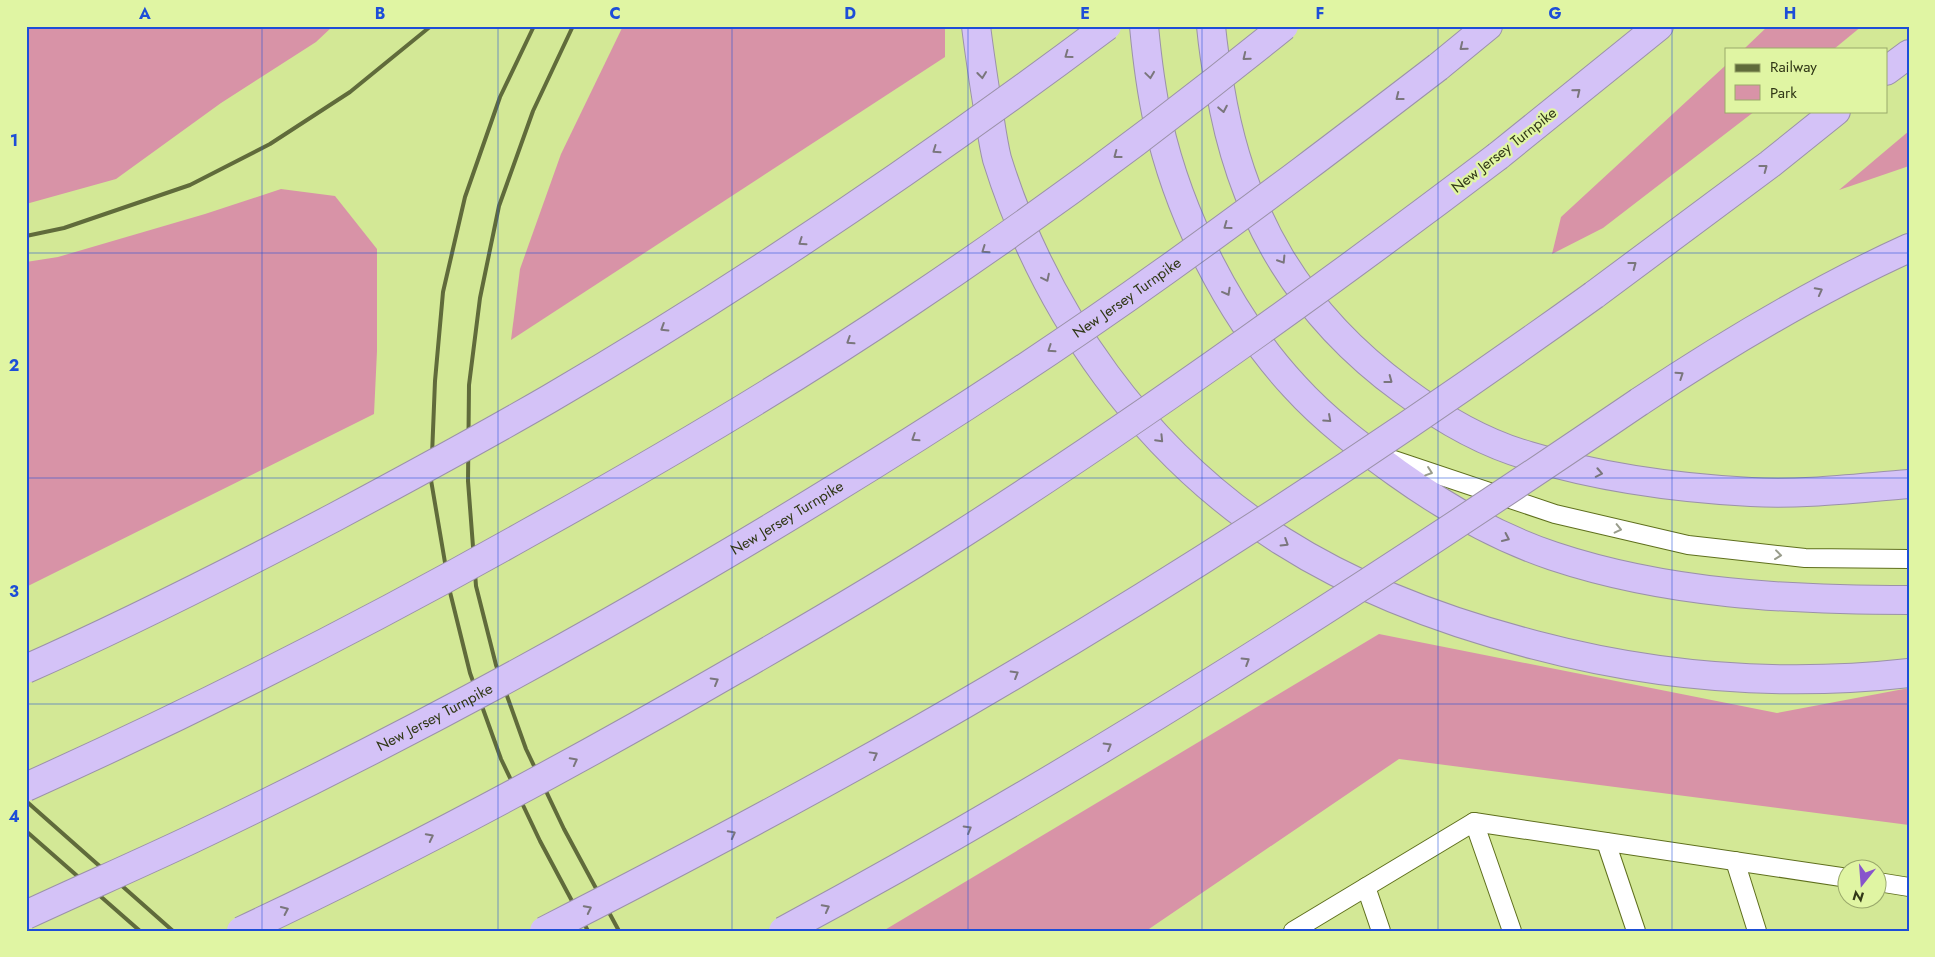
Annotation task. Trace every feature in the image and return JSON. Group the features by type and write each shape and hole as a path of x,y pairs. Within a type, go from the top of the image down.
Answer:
{"highway":[{"path":"976,26 996,155 1030,245 1050,286 1078,335 1107,379 1165,444 1225,500 1283,542 1363,586 1395,600 1463,625 1528,644 1617,665 1677,673 1770,678 1835,679 1909,673"},
{"path":"26,669 121,626 255,559 411,477 551,398 802,242 990,113 1107,26"},
{"path":"1144,26 1153,98 1165,149 1174,179 1192,225 1217,274 1242,318 1293,385 1330,421 1366,451 1413,484 1474,522 1509,540 1608,572 1672,585 1737,593 1832,599 1909,600"},
{"path":"1212,26 1213,46 1222,101 1233,152 1255,212 1274,246 1307,299 1338,335 1375,369 1432,412 1483,439 1529,456 1640,481 1753,492 1810,492 1909,484"},
{"path":"26,787 101,754 272,670 440,582 601,493 762,398 909,303 1068,192 1284,26"},
{"name":"New Jersey Turnpike","path":"26,914 192,839 363,754 526,668 699,570 849,480 1009,377 1163,273 1313,163 1488,26"},
{"name":"New Jersey Turnpike","path":"241,931 472,816 642,724 805,630 956,537 1112,434 1264,330 1498,156 1659,26"},
{"path":"1888,70 1909,54"},
{"path":"544,931 681,861 824,784 992,688 1230,542 1391,437 1594,294 1762,170 1835,112"},
{"path":"783,931 954,838 1179,703 1363,586 1730,342 1818,292 1909,248"}],"lane":[{"path":"1366,451 1555,514 1688,545 1805,558 1909,559"},
{"path":"1474,822 1512,931"},
{"path":"1293,931 1474,822 1838,876"},
{"path":"1606,842 1636,931"},
{"path":"1735,861 1757,931"},
{"path":"1888,884 1909,887"},
{"path":"1366,886 1381,931"}],"green space":[{"path":"26,26 333,26 316,42 221,103 116,179 26,204"},
{"path":"623,26 945,26 945,57 511,340 520,269 561,154"},
{"path":"1768,26 1862,26 1835,48 1745,48"},
{"path":"1725,66 1725,112 1754,112 1603,228 1552,254 1561,217"},
{"path":"1909,131 1909,166 1839,190"},
{"path":"281,189 335,196 377,249 377,351 374,414 26,587 26,262 58,257 205,214"},
{"path":"1379,634 1777,713 1909,688 1909,825 1399,759 1146,931 883,931"}],"railway":[{"path":"26,236 64,228 190,185 270,144 350,92 431,26"},
{"path":"534,26 500,97 465,197 443,292 435,381 431,480 450,592 470,673 501,759 540,841 588,931"},
{"path":"573,26 533,111 499,206 480,298 469,385 468,481 476,586 496,665 526,749 564,829 619,931"},
{"path":"26,801 173,931"},
{"path":"26,831 140,931"}]}
